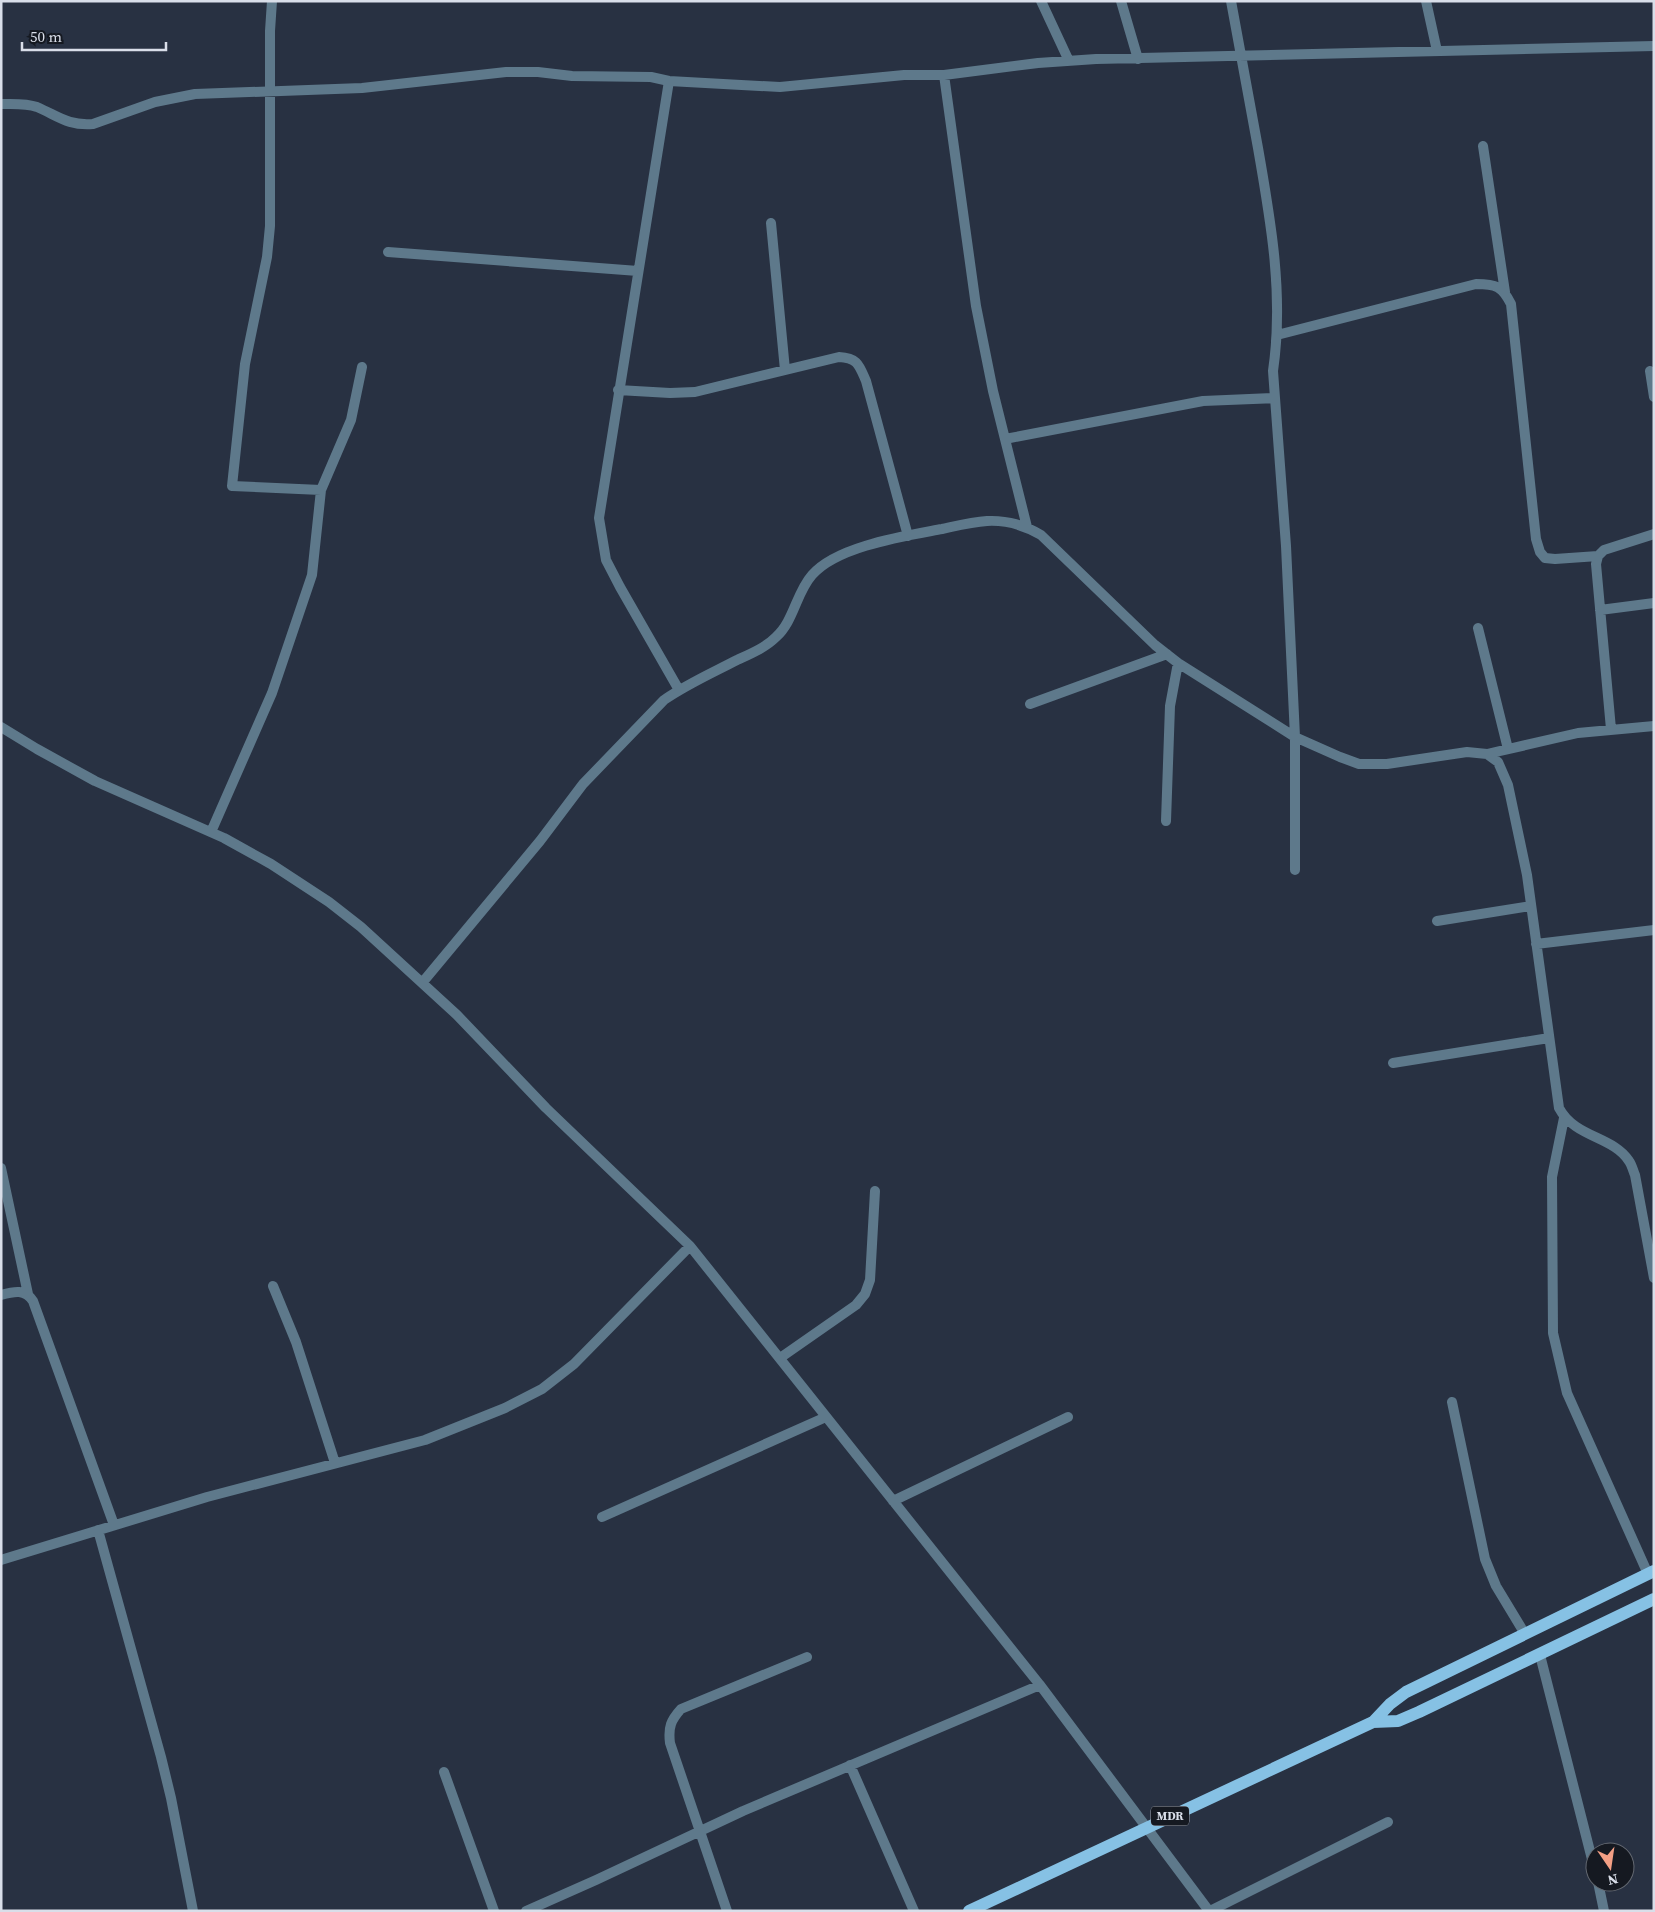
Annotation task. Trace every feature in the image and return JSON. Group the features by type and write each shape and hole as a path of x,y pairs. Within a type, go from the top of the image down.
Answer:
{"main road":[{"name":"MDR","path":"969,1911 1372,1722 1390,1704 1406,1692 1651,1572"},
{"name":"MDR","path":"1372,1722 1398,1721 1419,1712 1654,1599"}],"street":[{"path":"272,1 270,31 271,188 269,241 245,364 232,486 321,490"},
{"path":"1041,1 1069,62"},
{"path":"1121,1 1138,59"},
{"path":"1231,1 1265,187 1277,273 1277,335 1273,371 1286,546 1295,737 1295,870"},
{"path":"1426,1 1437,51"},
{"path":"1,104 35,106 72,124 93,124 155,102 195,94 362,88 506,72 538,72 572,76 651,77 669,81 780,87 904,75 944,75 1038,63 1654,46"},
{"path":"944,75 976,306 993,391 1027,527"},
{"path":"669,81 599,518 606,560 679,690"},
{"path":"1483,146 1505,292 1511,304 1536,538 1540,552 1545,558 1598,556"},
{"path":"771,223 785,370"},
{"path":"388,252 638,271"},
{"path":"1277,335 1476,284 1492,284 1505,292"},
{"path":"618,390 670,393 695,392 839,357 850,358 858,363 866,381 908,536"},
{"path":"210,832 272,693 312,574 321,490 351,420 362,367"},
{"path":"1650,371 1654,397"},
{"path":"1005,439 1203,401 1275,398"},
{"path":"422,983 540,841 582,784 664,700 679,690 762,648 777,636 786,624 811,576 825,564 856,549 885,540 986,521 1009,522 1027,527 1041,535 1114,606 1178,663 1295,737 1359,764 1387,764 1467,752 1487,754 1578,733 1654,726"},
{"path":"1611,729 1596,564 1598,556 1604,550 1654,534"},
{"path":"1600,610 1654,603"},
{"path":"1478,628 1508,750"},
{"path":"1030,704 1167,654"},
{"path":"1166,821 1170,706 1178,663"},
{"path":"1,728 37,750 95,780 224,838 271,864 329,902 361,927 457,1015 546,1108 690,1246 1040,1685 1210,1911 1388,1822"},
{"path":"1487,754 1498,762 1508,785 1524,855 1559,1108 1564,1118 1576,1128 1611,1145 1628,1160 1635,1175 1654,1278"},
{"path":"1438,921 1532,906"},
{"path":"1536,944 1654,930"},
{"path":"1393,1064 1549,1038"},
{"path":"1564,1118 1552,1177 1553,1333 1567,1393 1651,1572"},
{"path":"1,1168 28,1294 34,1301 114,1525"},
{"path":"780,1358 856,1305 865,1294 870,1280 875,1191"},
{"path":"1,1560 207,1497 425,1440 505,1408 542,1389 574,1364 690,1246"},
{"path":"272,1286 296,1342 335,1463"},
{"path":"1,1295 21,1292 28,1294"},
{"path":"1452,1402 1485,1559 1496,1586 1525,1634"},
{"path":"602,1517 826,1417"},
{"path":"893,1501 1068,1418"},
{"path":"98,1530 161,1757 193,1911"},
{"path":"1540,1654 1588,1842"},
{"path":"727,1911 670,1743 668,1728 673,1718 682,1709 807,1657"},
{"path":"526,1911 743,1811 1040,1685"},
{"path":"850,1765 914,1911"},
{"path":"444,1772 494,1911"},
{"path":"1600,1892 1604,1911"}]}
